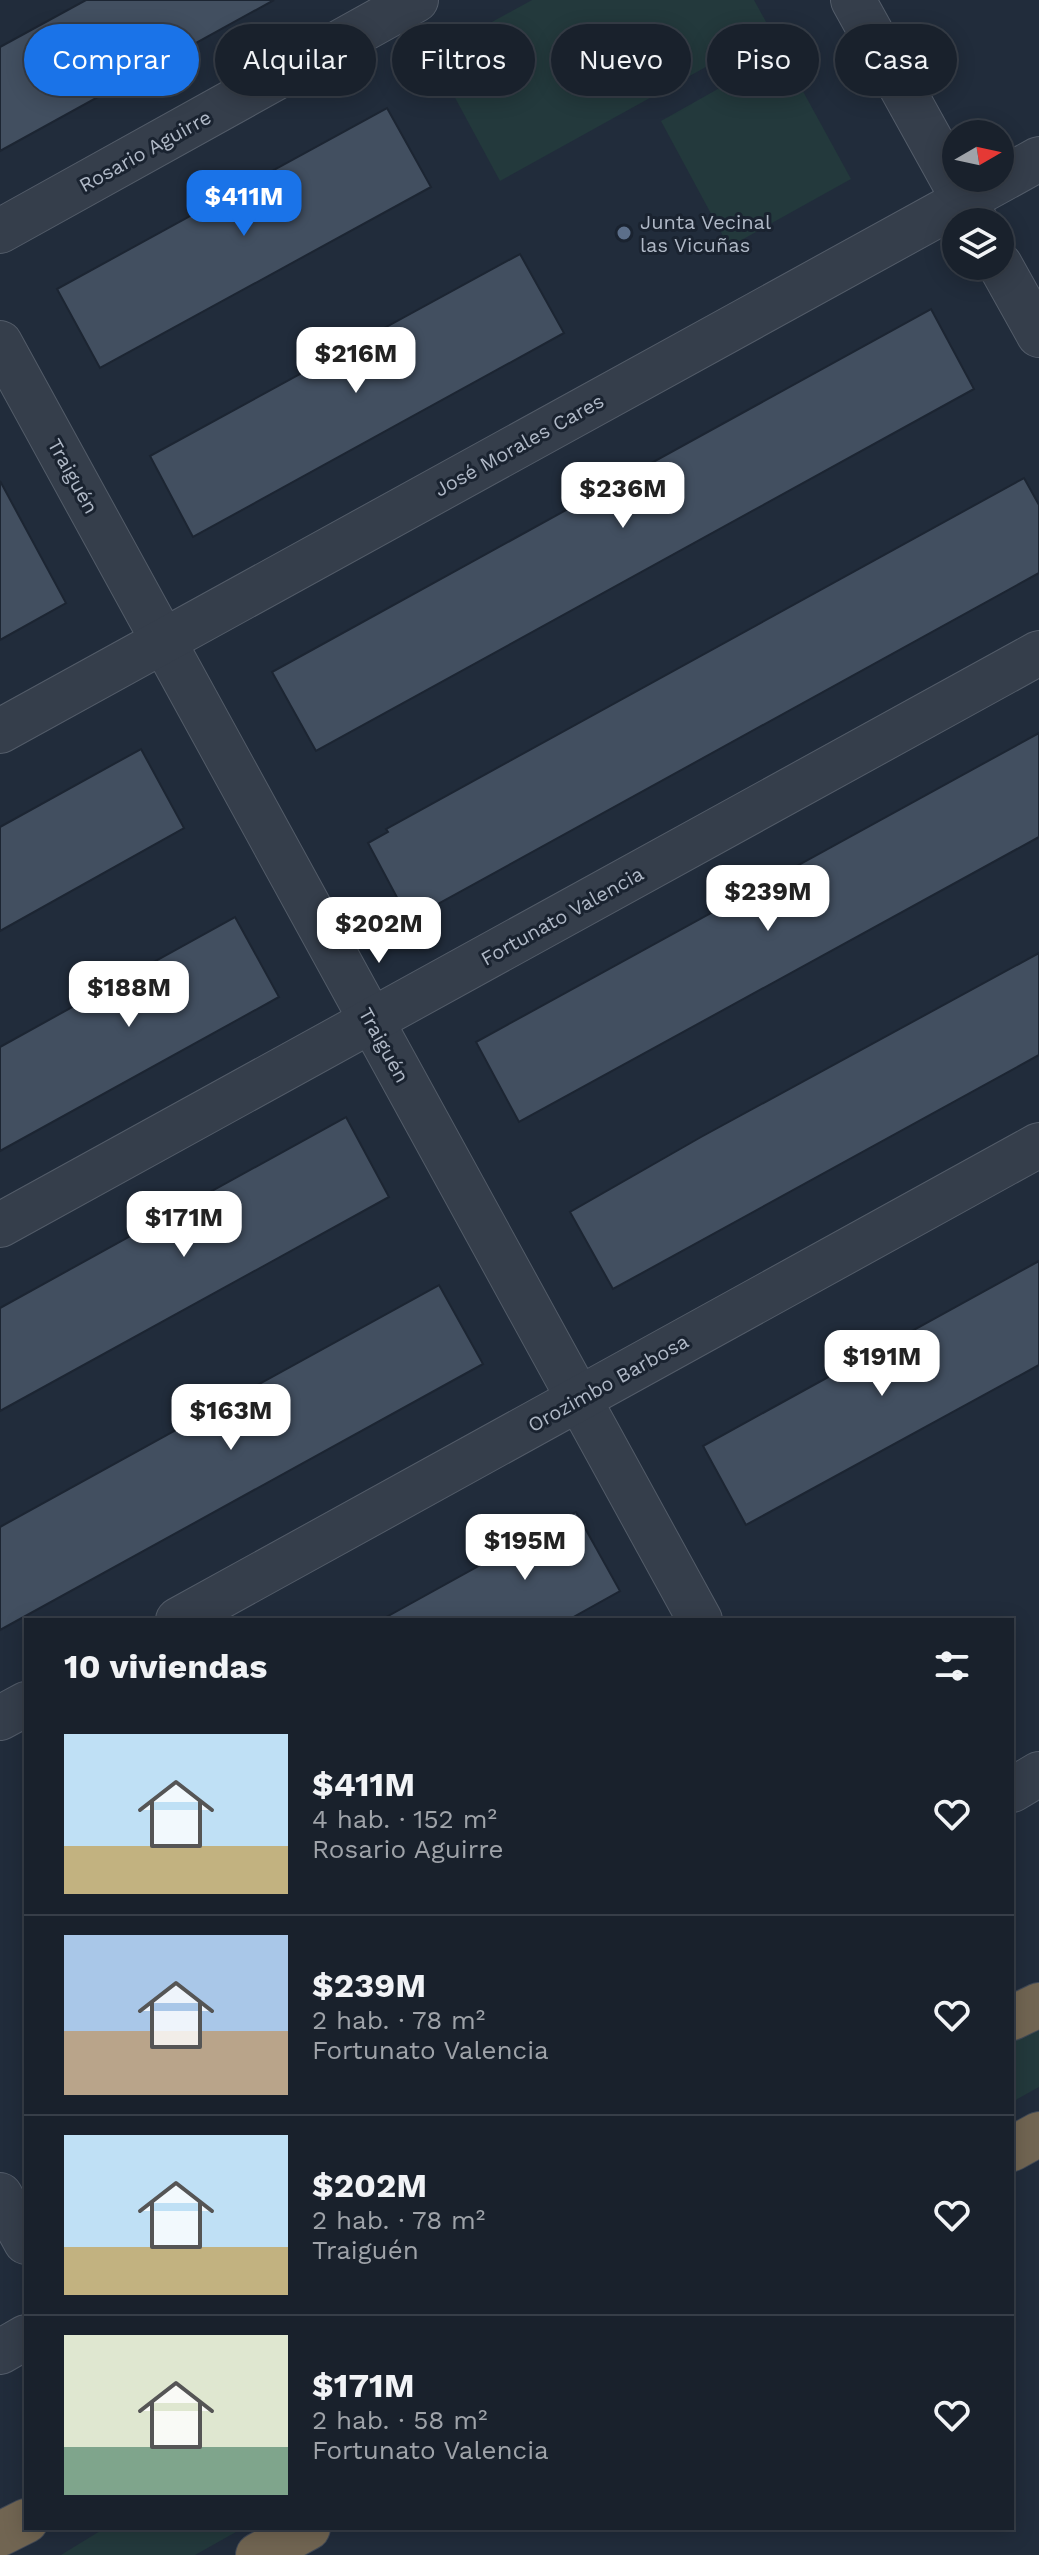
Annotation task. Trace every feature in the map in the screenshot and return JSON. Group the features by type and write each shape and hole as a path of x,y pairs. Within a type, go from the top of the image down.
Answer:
{"highway":[{"path":"1014,2017 1039,2005"},
{"path":"1014,2148 1039,2134"},
{"path":"0,2534 24,2522"},
{"path":"258,2555 304,2530"}],"street":[{"name":"Rosario Aguirre","path":"0,231 416,0"},
{"path":"853,0 968,208"},
{"name":"José Morales Cares","path":"974,208 1039,159"},
{"name":"José Morales Cares","path":"0,731 942,226"},
{"path":"1008,280 1039,335"},
{"name":"Traiguén","path":"0,343 699,1618"},
{"name":"Fortunato Valencia","path":"0,1225 1039,653"},
{"name":"Orozimbo Barbosa","path":"182,1618 1039,1145"},
{"path":"0,1718 24,1705"},
{"path":"1014,1789 1039,1774"},
{"path":"0,2195 24,2238"},
{"path":"0,2352 24,2338"}],"green space":[{"path":"532,0 754,0 767,24 707,24 707,66 691,75 691,24 551,24 551,96 654,96 500,181 454,96 535,96 535,24 488,24"},
{"path":"707,95 806,96 851,179 729,247 661,121"},
{"path":"1039,2021 1039,2087 1014,2101 1014,2034"},
{"path":"102,2530 239,2530 195,2555 61,2555"}],"building":[{"path":"86,0 274,0 230,24 215,24 215,33 199,41 199,24 42,24"},
{"path":"24,34 24,96 100,96 0,151 0,47"},
{"path":"387,108 431,187 100,368 57,289"},
{"path":"520,254 564,333 193,537 150,456"},
{"path":"931,309 974,389 316,751 272,672"},
{"path":"1024,478 1039,505 1039,573 409,920 368,843 388,832 386,829"},
{"path":"0,481 66,603 0,640"},
{"path":"1039,733 1039,837 519,1122 476,1042"},
{"path":"141,749 184,828 0,931 0,827"},
{"path":"235,917 279,997 0,1151 0,1047"},
{"path":"1039,953 1039,1055 613,1289 570,1212"},
{"path":"346,1117 389,1197 0,1411 0,1308"},
{"path":"1039,1261 1039,1365 746,1525 703,1446"},
{"path":"439,1285 483,1364 0,1630 0,1527"},
{"path":"576,1512 620,1591 572,1618 385,1618"}],"place":[{"name":"Junta Vecinal las Vicuñas","path":"624,233"}]}
